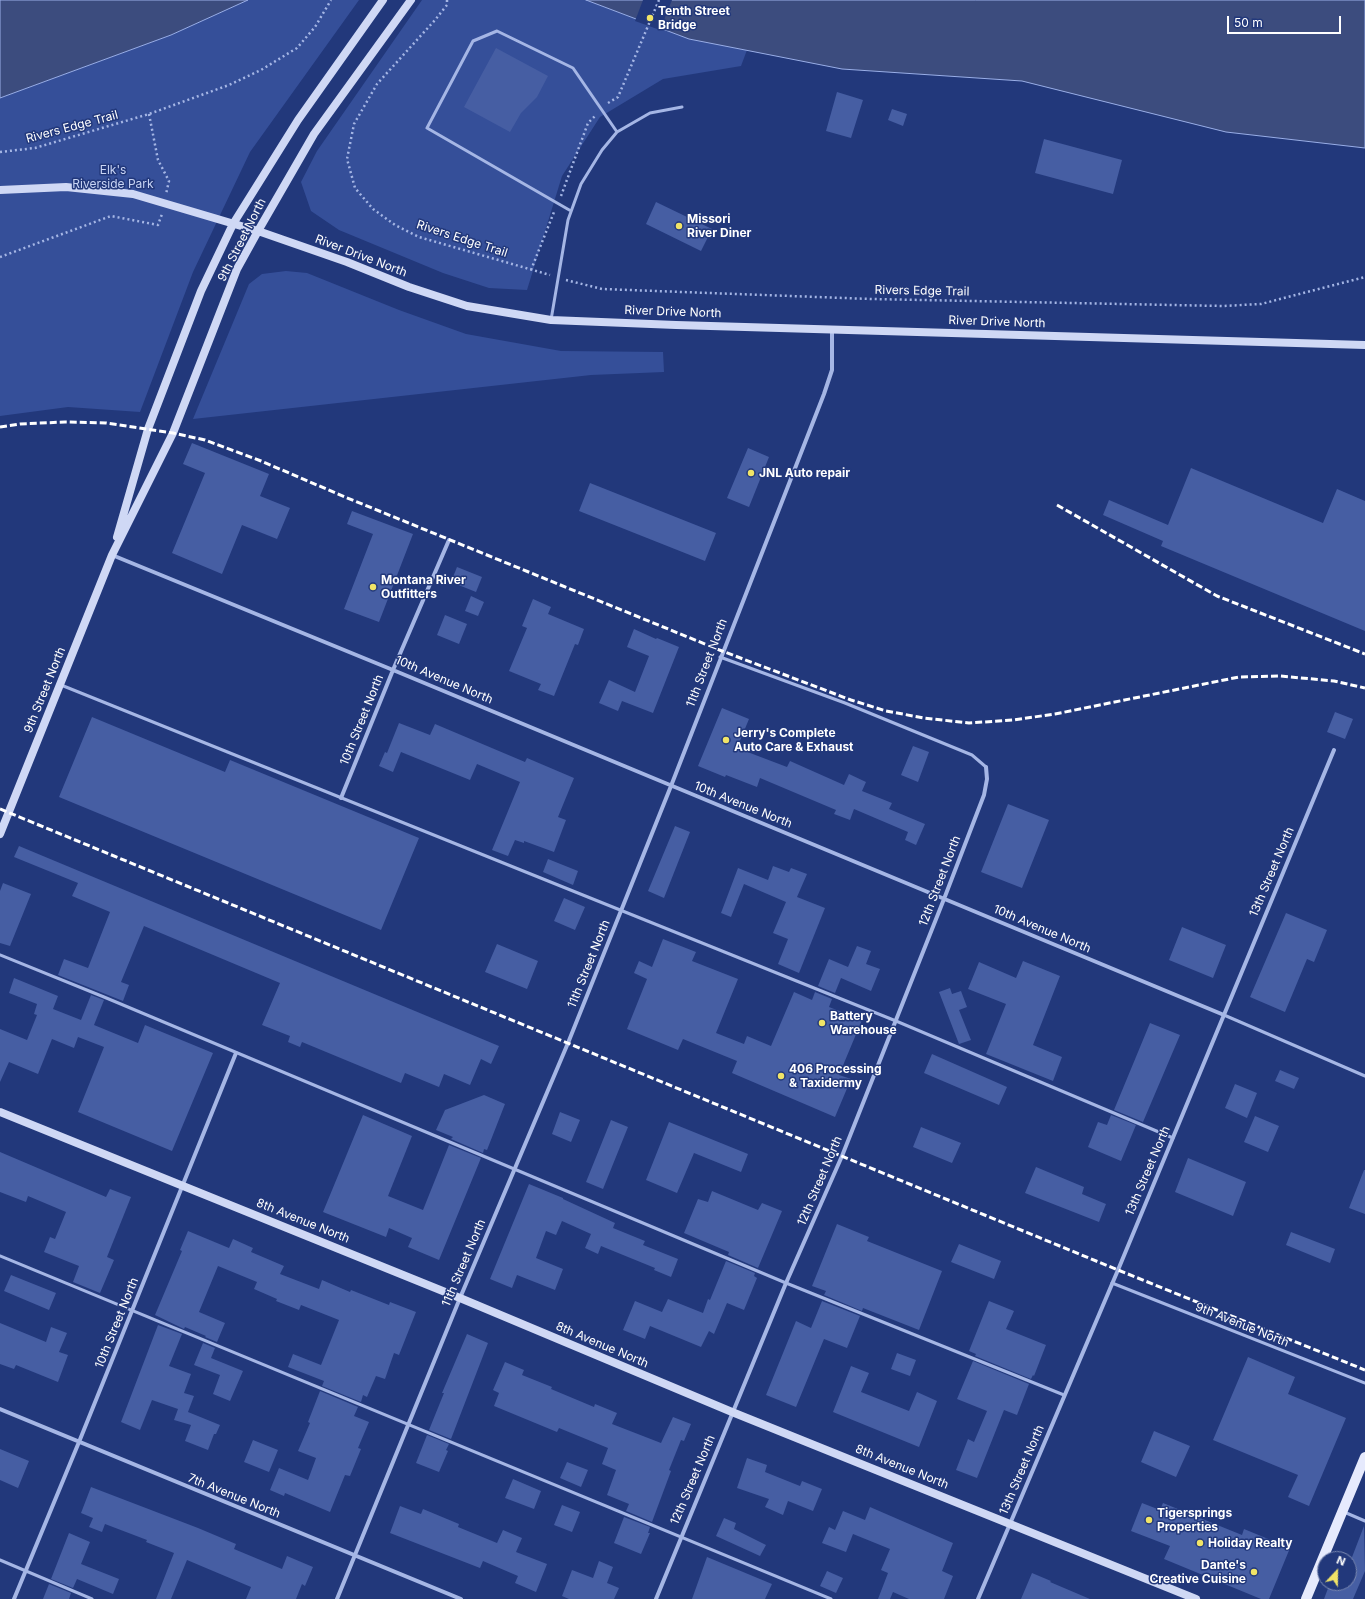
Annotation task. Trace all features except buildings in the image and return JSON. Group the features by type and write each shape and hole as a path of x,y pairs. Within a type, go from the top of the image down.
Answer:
{"main road":[{"name":"9th Street North","path":"112,555 148,429 201,291 233,224 298,120 338,61 383,0"},
{"name":"9th Street North","path":"0,834 112,555 173,434 237,270 314,134 411,0"},
{"name":"River Drive North","path":"0,190 66,188 133,194 258,231 347,262 408,287 467,306 551,320 1365,345"},
{"name":"8th Avenue North","path":"0,1112 460,1298 732,1412 1196,1599"},
{"path":"1306,1599 1365,1457"}],"street":[{"name":"11th Street North","path":"337,1599 460,1298 568,1043 670,786 832,370 832,329"},
{"name":"10th Street North","path":"341,798 393,670 449,540"},
{"name":"10th Avenue North","path":"112,555 1224,1015"},
{"name":"13th Street North","path":"978,1599 1173,1138 1334,750"},
{"name":"12th Street North","path":"656,1599 786,1283 842,1156 896,1021 984,795 987,779 986,767"},
{"name":"10th Street North","path":"14,1599 236,1053"},
{"name":"7th Avenue North","path":"0,1409 461,1599"}],"lane":[{"path":"571,211 427,128 473,41 497,31 573,68 617,132"},
{"path":"551,320 568,220 581,184 602,150 617,132 650,113 682,108"},
{"path":"720,657 845,703 972,755 986,767"},
{"path":"60,684 896,1021 1173,1138"},
{"path":"0,955 104,997 786,1283 1064,1396"},
{"name":"10th Avenue North","path":"1224,1015 1365,1076"},
{"path":"0,1256 831,1599"},
{"name":"9th Avenue North","path":"1112,1283 1365,1383"},
{"path":"1342,1511 1365,1520"},
{"path":"0,1560 92,1599"}],"path":[{"name":"Rivers Edge Trail","path":"0,152 35,148 149,114 229,85 261,70 297,48 315,27 331,0"},
{"name":"Rivers Edge Trail","path":"447,0 447,5 435,20 377,84 354,124 347,159 355,188 373,209 395,225 419,237 536,272"},
{"path":"531,270 588,123 607,103 618,97 659,0"},
{"path":"149,114 158,160 170,181"},
{"path":"0,257 111,216 158,225 163,210"},
{"name":"Rivers Edge Trail","path":"584,284 602,289 848,298 1223,306 1261,304 1365,277"}],"green space":[{"name":"Elk's Riverside Park","path":"248,0 359,0 250,152 193,272 140,412 68,407 0,416 0,98 171,35"},
{"path":"422,0 586,0 689,39 747,50 741,66 663,79 600,117 562,176 527,290 489,288 443,273 339,230 311,211 301,182 317,151"},
{"path":"286,271 307,273 399,310 466,334 561,351 663,352 664,372 591,375 193,419 249,284 262,274"}],"shaded area":[{"path":"0,0 248,0 171,35 0,98"},
{"path":"586,0 1365,0 1365,148 1226,132 1022,81 842,69 689,39"}],"pier":[{"name":"Tenth Street Bridge","path":"643,0 672,0 660,30 635,21"}],"railway":[{"path":"0,427 20,424 65,422 106,423 173,433 205,440 261,461 345,497 722,651 851,700 886,711 924,718 969,723 1013,720 1055,714 1239,677 1280,676 1334,681 1365,688"},
{"path":"1057,505 1217,596 1365,654"},
{"path":"0,809 1118,1270 1365,1370"}],"place":[{"name":"Tenth Street Bridge","path":"650,18"},
{"name":"Missori River Diner","path":"679,226"},
{"name":"JNL Auto repair","path":"751,473"},
{"name":"Montana River Outfitters","path":"373,587"},
{"name":"Jerry's Complete Auto Care & Exhaust","path":"726,740"},
{"name":"Battery Warehouse","path":"822,1023"},
{"name":"406 Processing & Taxidermy","path":"781,1076"},
{"name":"Tigersprings Properties","path":"1149,1520"},
{"name":"Holiday Realty","path":"1200,1543"},
{"name":"Dante's Creative Cuisine","path":"1254,1572"}]}
